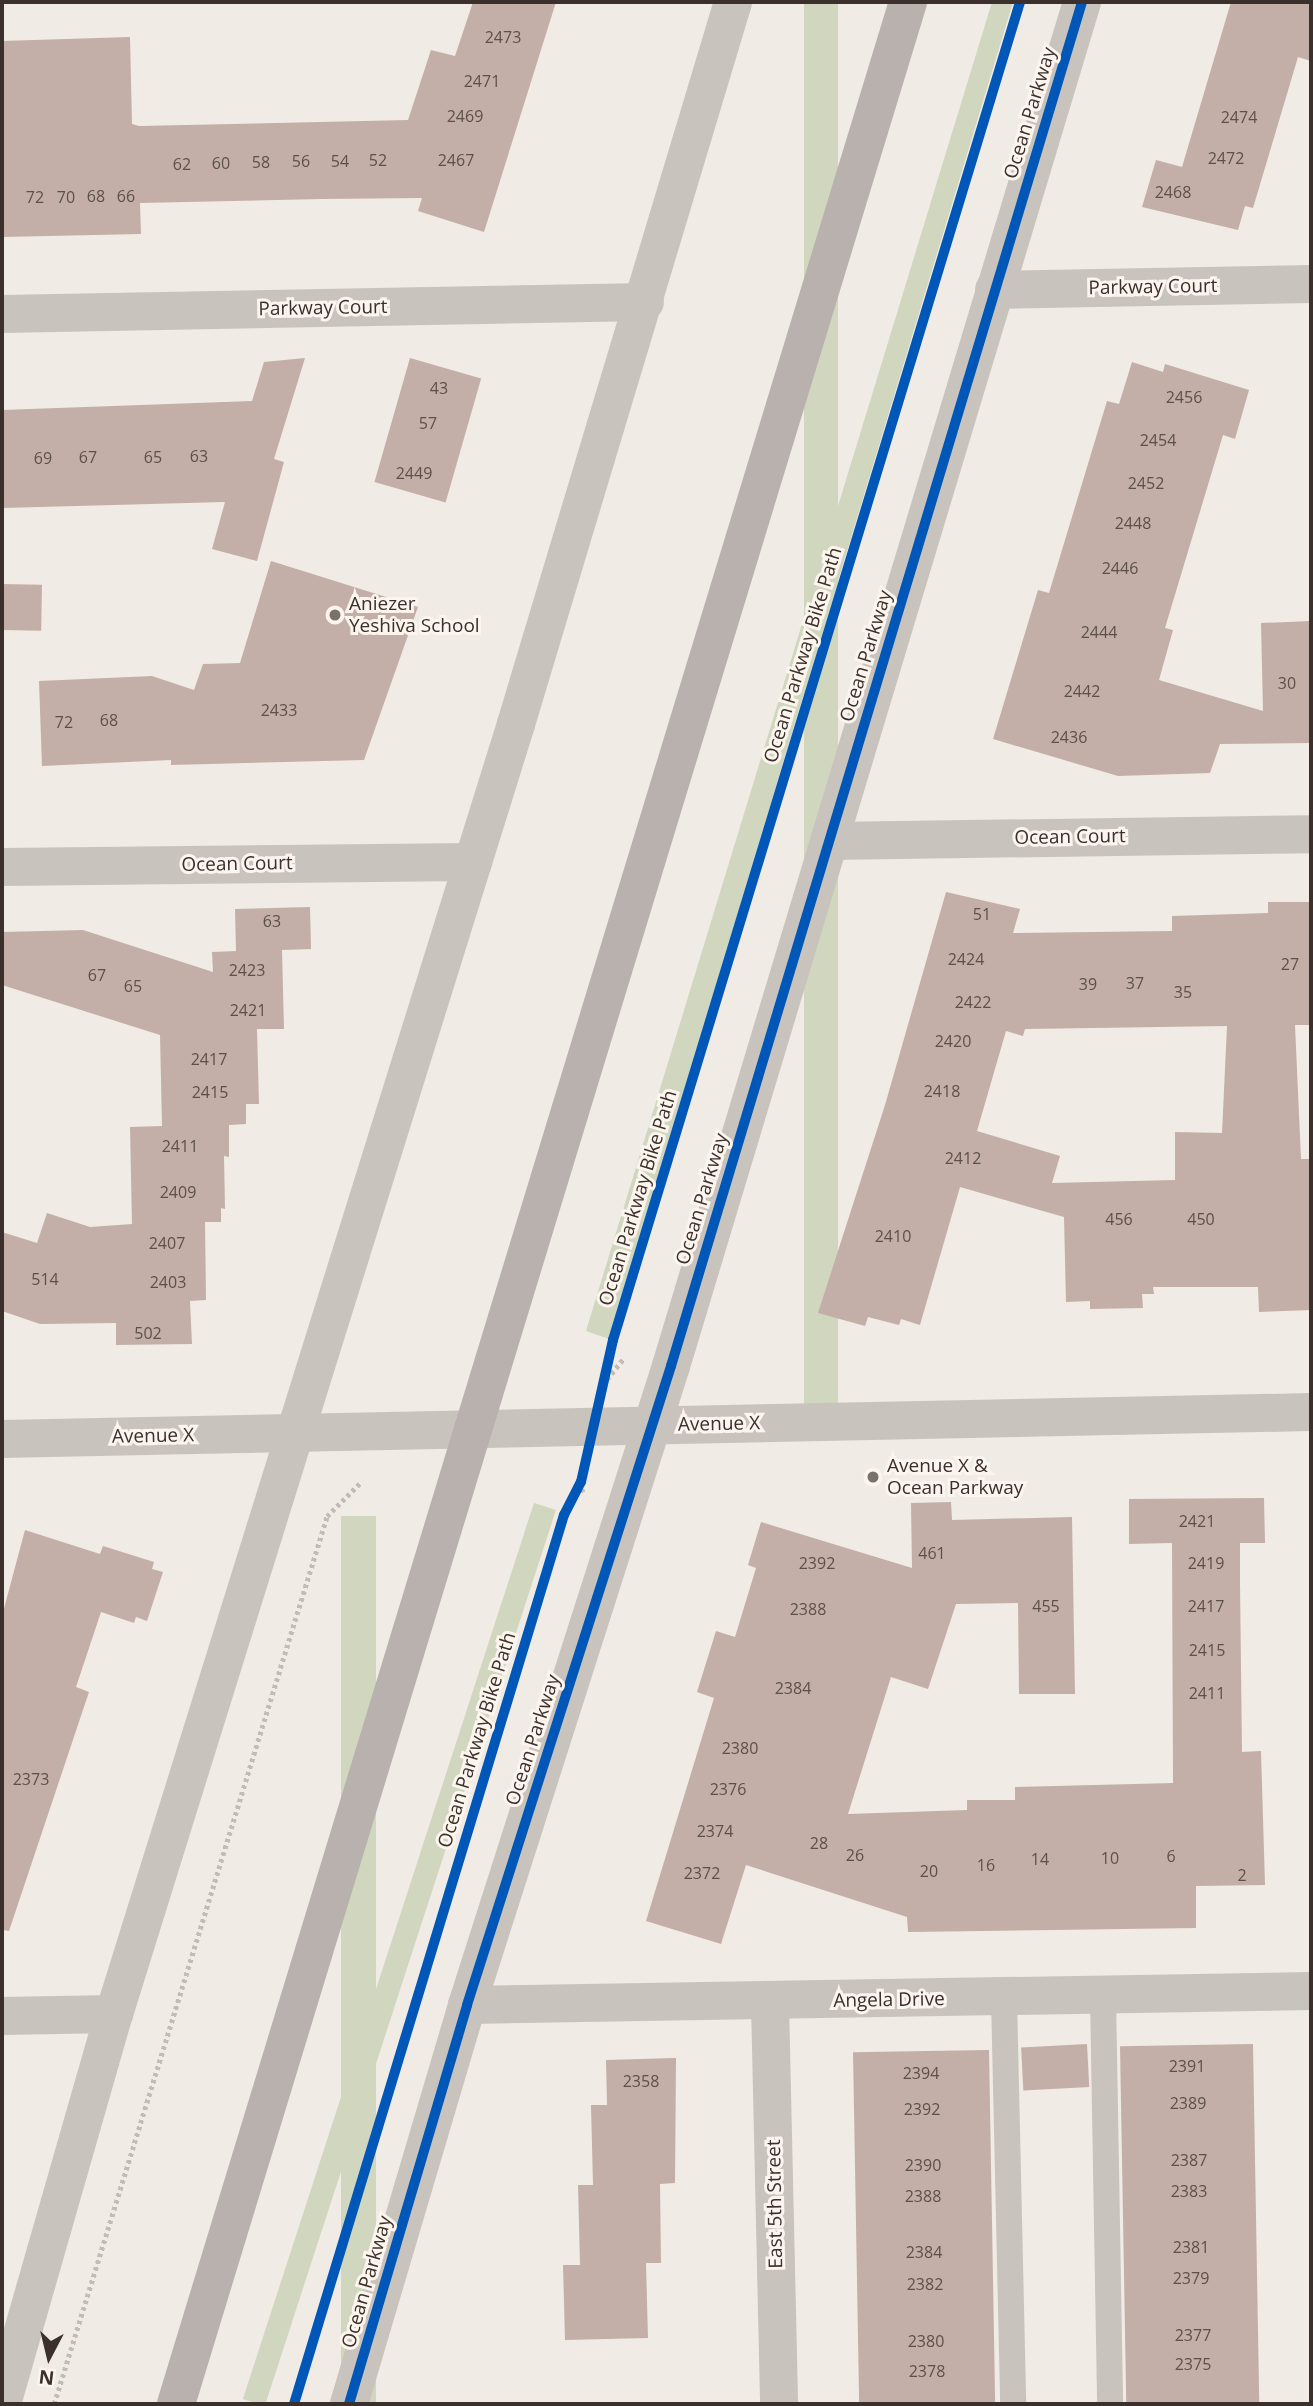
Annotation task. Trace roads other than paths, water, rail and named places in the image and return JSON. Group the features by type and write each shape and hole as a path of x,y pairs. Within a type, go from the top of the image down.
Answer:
{"main road":[{"path":"176,2404 908,2"}],"street":[{"path":"2,2404 114,2014 298,1433 645,302 733,2"},
{"name":"Ocean Parkway","path":"349,2404 467,2005 652,1426 1082,2"},
{"name":"Parkway Court","path":"994,290 1311,284"},
{"name":"Parkway Court","path":"2,314 645,302"},
{"name":"Ocean Court","path":"829,841 1311,834"},
{"name":"Ocean Court","path":"2,867 473,862"},
{"name":"Avenue X","path":"2,1439 1311,1412"},
{"name":"Angela Drive","path":"467,2005 770,2003 1311,1991"},
{"name":"East 5th Street","path":"770,2003 779,2404"},
{"path":"2,2016 114,2014"}],"lane":[{"path":"1103,1996 1110,2404"},
{"path":"1004,1998 1013,2404"}],"place":[{"name":"Aniezer Yeshiva School","path":"335,615"},
{"name":"Avenue X & Ocean Parkway","path":"873,1477"}]}
